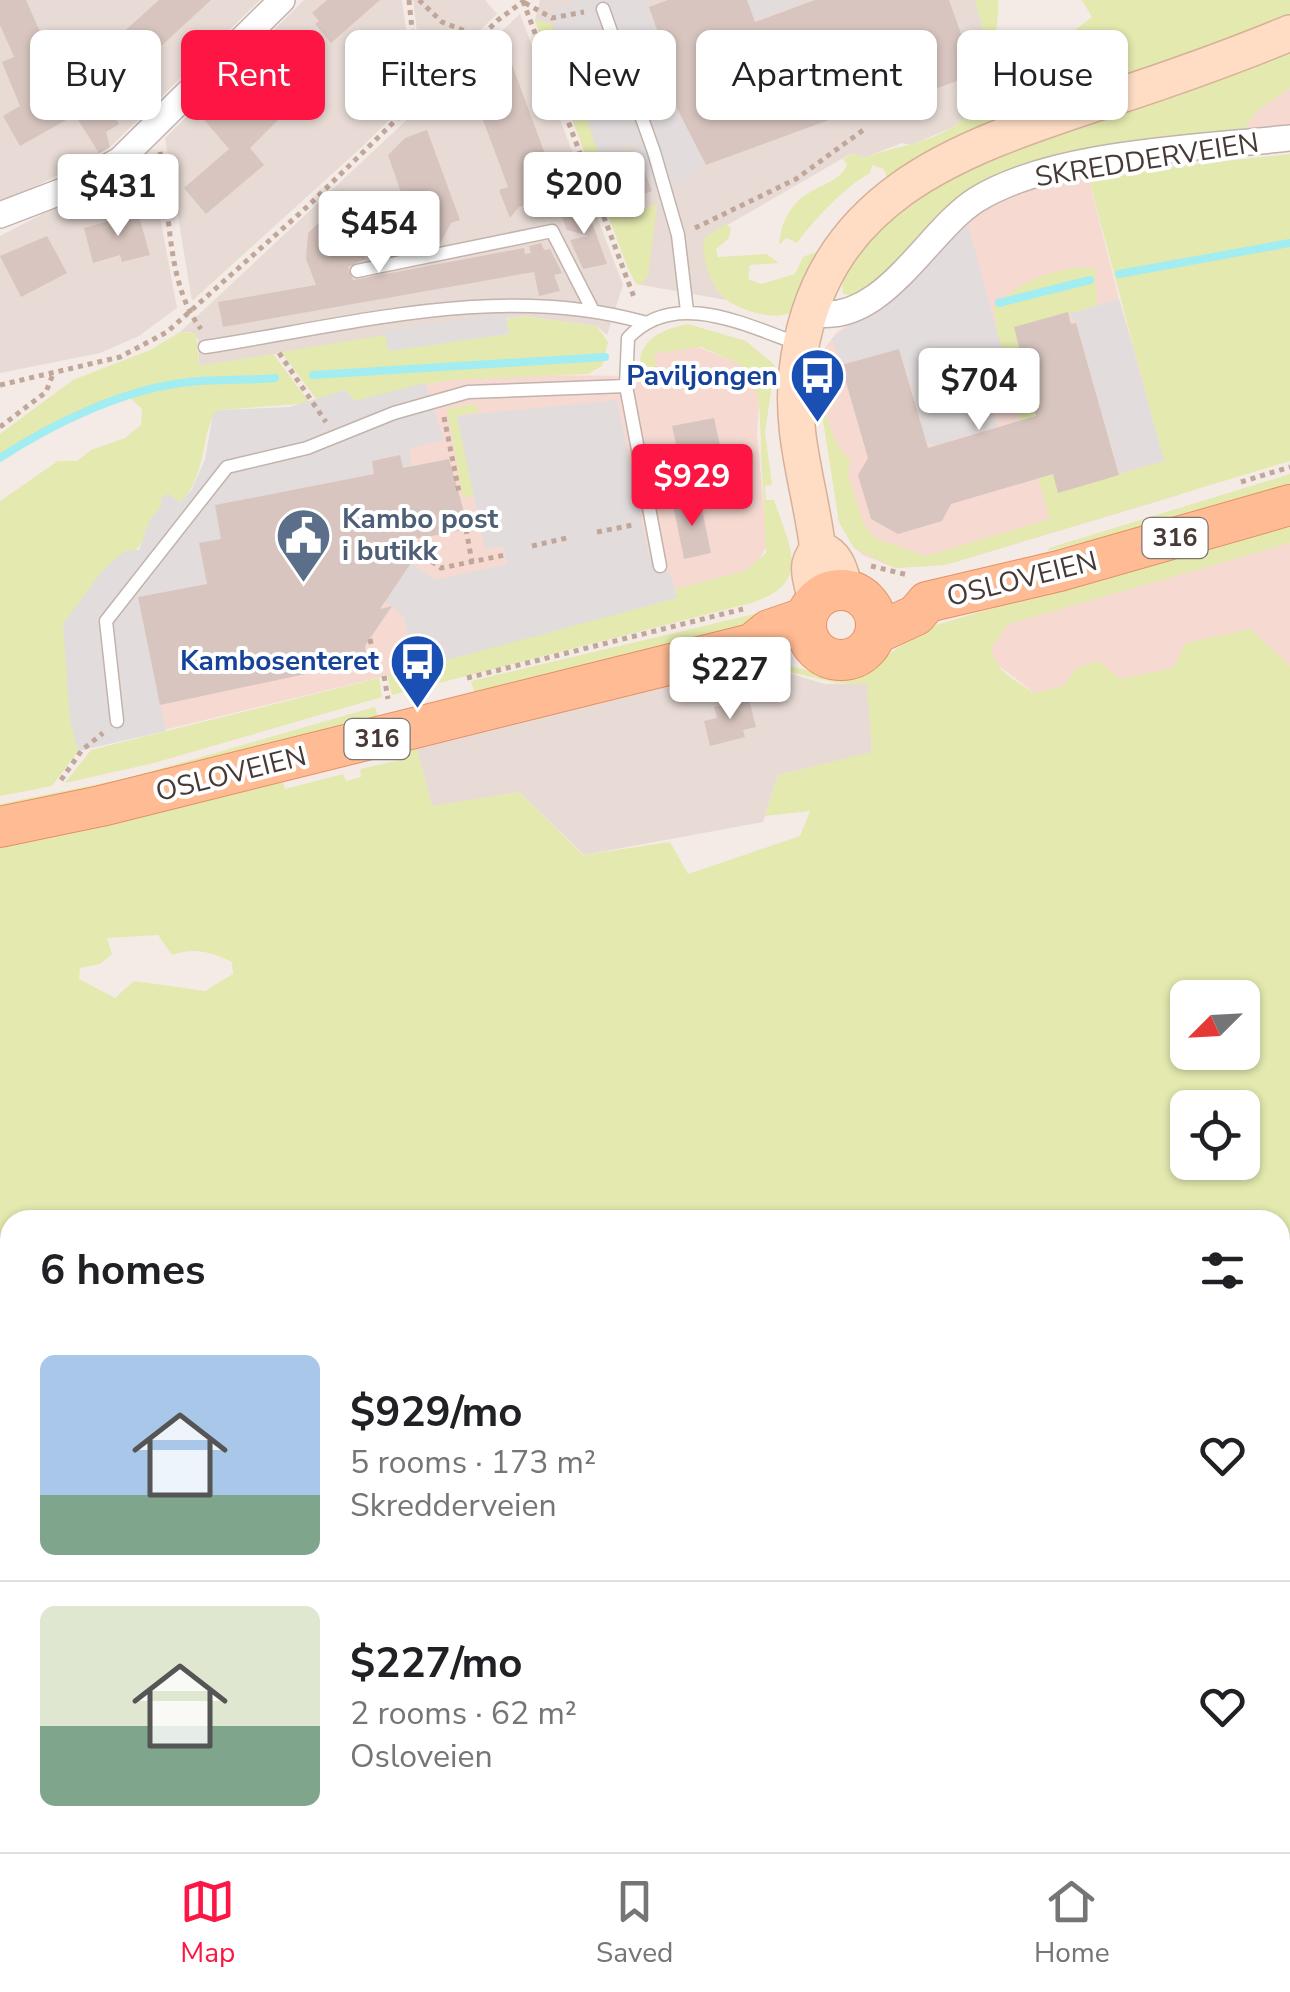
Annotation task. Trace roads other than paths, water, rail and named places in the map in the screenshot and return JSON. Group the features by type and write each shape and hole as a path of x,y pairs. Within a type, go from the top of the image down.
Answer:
{"main road":[{"name":"OSLOVEIEN","path":"0,826 120,801 752,644 769,630 841,607 916,616 921,588 1059,571 1290,505"}],"street":[{"path":"0,215 100,173 150,132 282,0"},
{"name":"SKREDDERVEIEN","path":"841,607 810,564 818,548 796,446 808,329 826,276 851,238 887,198 923,172 993,137 1206,66 1290,33"},
{"name":"SKREDDERVEIEN","path":"808,329 852,310 901,276 965,208 1018,180 1100,161 1290,138"}],"lane":[{"path":"602,9 654,152 678,235 688,312"},
{"path":"357,271 552,232 591,307"},
{"path":"206,347 497,302 591,307 643,322 688,312 808,329"},
{"path":"643,322 628,338 626,386 660,566"},
{"path":"117,721 106,622 227,467 468,392 626,386"}],"waterway":[{"path":"1119,274 1290,243"},
{"path":"999,303 1090,280"},
{"path":"313,375 605,357"},
{"path":"0,458 63,422 134,393 193,381 275,378"}],"place":[{"name":"Paviljongen","path":"817,425"},
{"name":"Kambo post i butikk","path":"303,584"},
{"name":"Kambosenteret","path":"418,710"}]}
